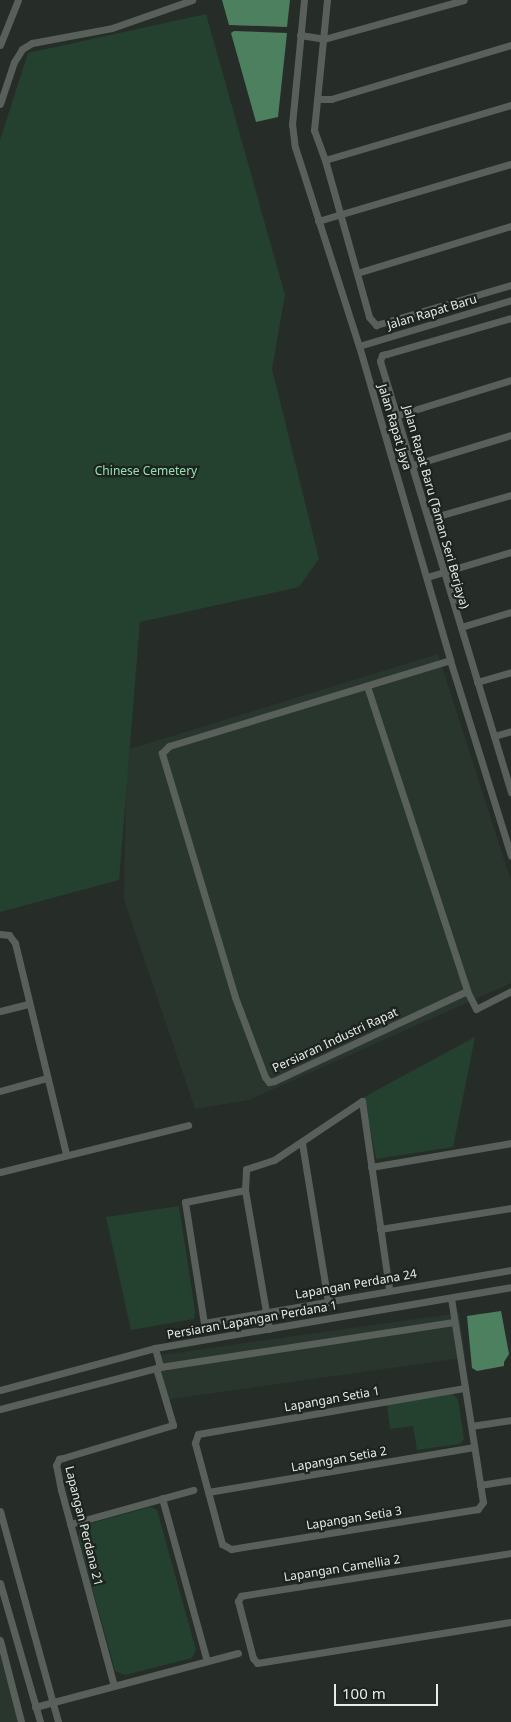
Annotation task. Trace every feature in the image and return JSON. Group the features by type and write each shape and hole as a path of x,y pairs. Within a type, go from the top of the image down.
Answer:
{"street":[{"path":"0,45 18,0"},
{"path":"0,104 14,62 22,49 32,43 112,28 192,0"},
{"name":"Jalan Rapat Jaya","path":"304,0 292,134 301,172 358,346 450,660 511,856"},
{"path":"327,0 314,130 325,160 357,273 511,226"},
{"path":"300,35 324,39 464,0"},
{"path":"317,99 331,99 511,45"},
{"path":"325,160 511,104"},
{"path":"318,221 511,164"},
{"name":"Jalan Rapat Baru","path":"357,273 369,316 376,325 511,285"},
{"name":"Jalan Rapat Baru","path":"358,346 511,300"},
{"name":"Jalan Rapat Baru (Taman Seri Berjaya)","path":"511,318 382,355 380,361 413,464 443,573 511,790"},
{"path":"398,415 511,380"},
{"path":"413,464 511,435"},
{"path":"428,519 511,495"},
{"path":"427,577 511,552"},
{"path":"460,627 511,612"},
{"name":"Persiaran Industri Rapat","path":"450,660 169,746 162,753 235,997 264,1077 269,1082 274,1082 467,991"},
{"path":"477,682 511,672"},
{"path":"367,686 467,991 476,1008 511,991"},
{"path":"494,736 511,731"},
{"path":"0,934 9,935 16,943 46,1078 66,1154"},
{"path":"0,1011 29,1004"},
{"path":"0,1091 46,1078"},
{"path":"269,1329 264,1311 245,1190 246,1169 274,1160 362,1101 389,1289"},
{"path":"0,1172 188,1125"},
{"path":"302,1143 328,1302"},
{"path":"372,1167 511,1143"},
{"name":"Lapangan Perdana 24","path":"245,1190 186,1202 204,1322 328,1302 389,1289 511,1270"},
{"path":"380,1229 511,1208"},
{"name":"Persiaran Lapangan Perdana 1","path":"0,1390 154,1348 511,1287"},
{"path":"451,1298 480,1485 511,1480"},
{"path":"0,1410 158,1367 454,1322"},
{"path":"154,1348 158,1367"},
{"name":"Lapangan Perdana 21","path":"114,1686 56,1465 59,1459 173,1425 158,1367"},
{"name":"Lapangan Setia 1","path":"208,1492 194,1440 202,1433 465,1388"},
{"path":"471,1426 511,1420"},
{"name":"Lapangan Setia 2","path":"208,1492 474,1447"},
{"name":"Lapangan Setia 3","path":"208,1492 224,1547 231,1549 478,1509 483,1502 480,1485"},
{"path":"70,1524 193,1490"},
{"path":"162,1498 207,1661"},
{"path":"0,1511 58,1722"},
{"name":"Lapangan Camellia 2","path":"511,1552 242,1596 238,1601 253,1658 257,1663 511,1622"},
{"path":"0,1583 3,1605 40,1722"},
{"path":"0,1640 21,1722"},
{"path":"35,1707 238,1653"}],"shaded area":[{"path":"222,0 290,0 287,27 229,25"},
{"path":"234,31 287,33 278,117 256,122 231,33"},
{"path":"438,654 511,881 511,983 249,1100 195,1109 124,899 127,750"},
{"path":"501,1311 509,1354 504,1362 504,1366 477,1371 472,1368 467,1316"},
{"path":"459,1313 465,1358 165,1400 159,1355"},
{"path":"0,1632 26,1722 0,1722"}],"green space":[{"name":"Chinese Cemetery","path":"206,14 285,295 272,369 319,559 299,587 140,622 119,880 0,912 0,140 28,53"},
{"path":"475,1037 453,1147 376,1159 364,1097"},
{"path":"179,1206 195,1311 194,1319 131,1330 106,1217"},
{"path":"452,1394 458,1399 464,1439 460,1444 417,1450 413,1426 390,1429 387,1404"},
{"path":"150,1507 157,1510 196,1650 192,1658 125,1675 115,1671 78,1536 81,1526"}]}
